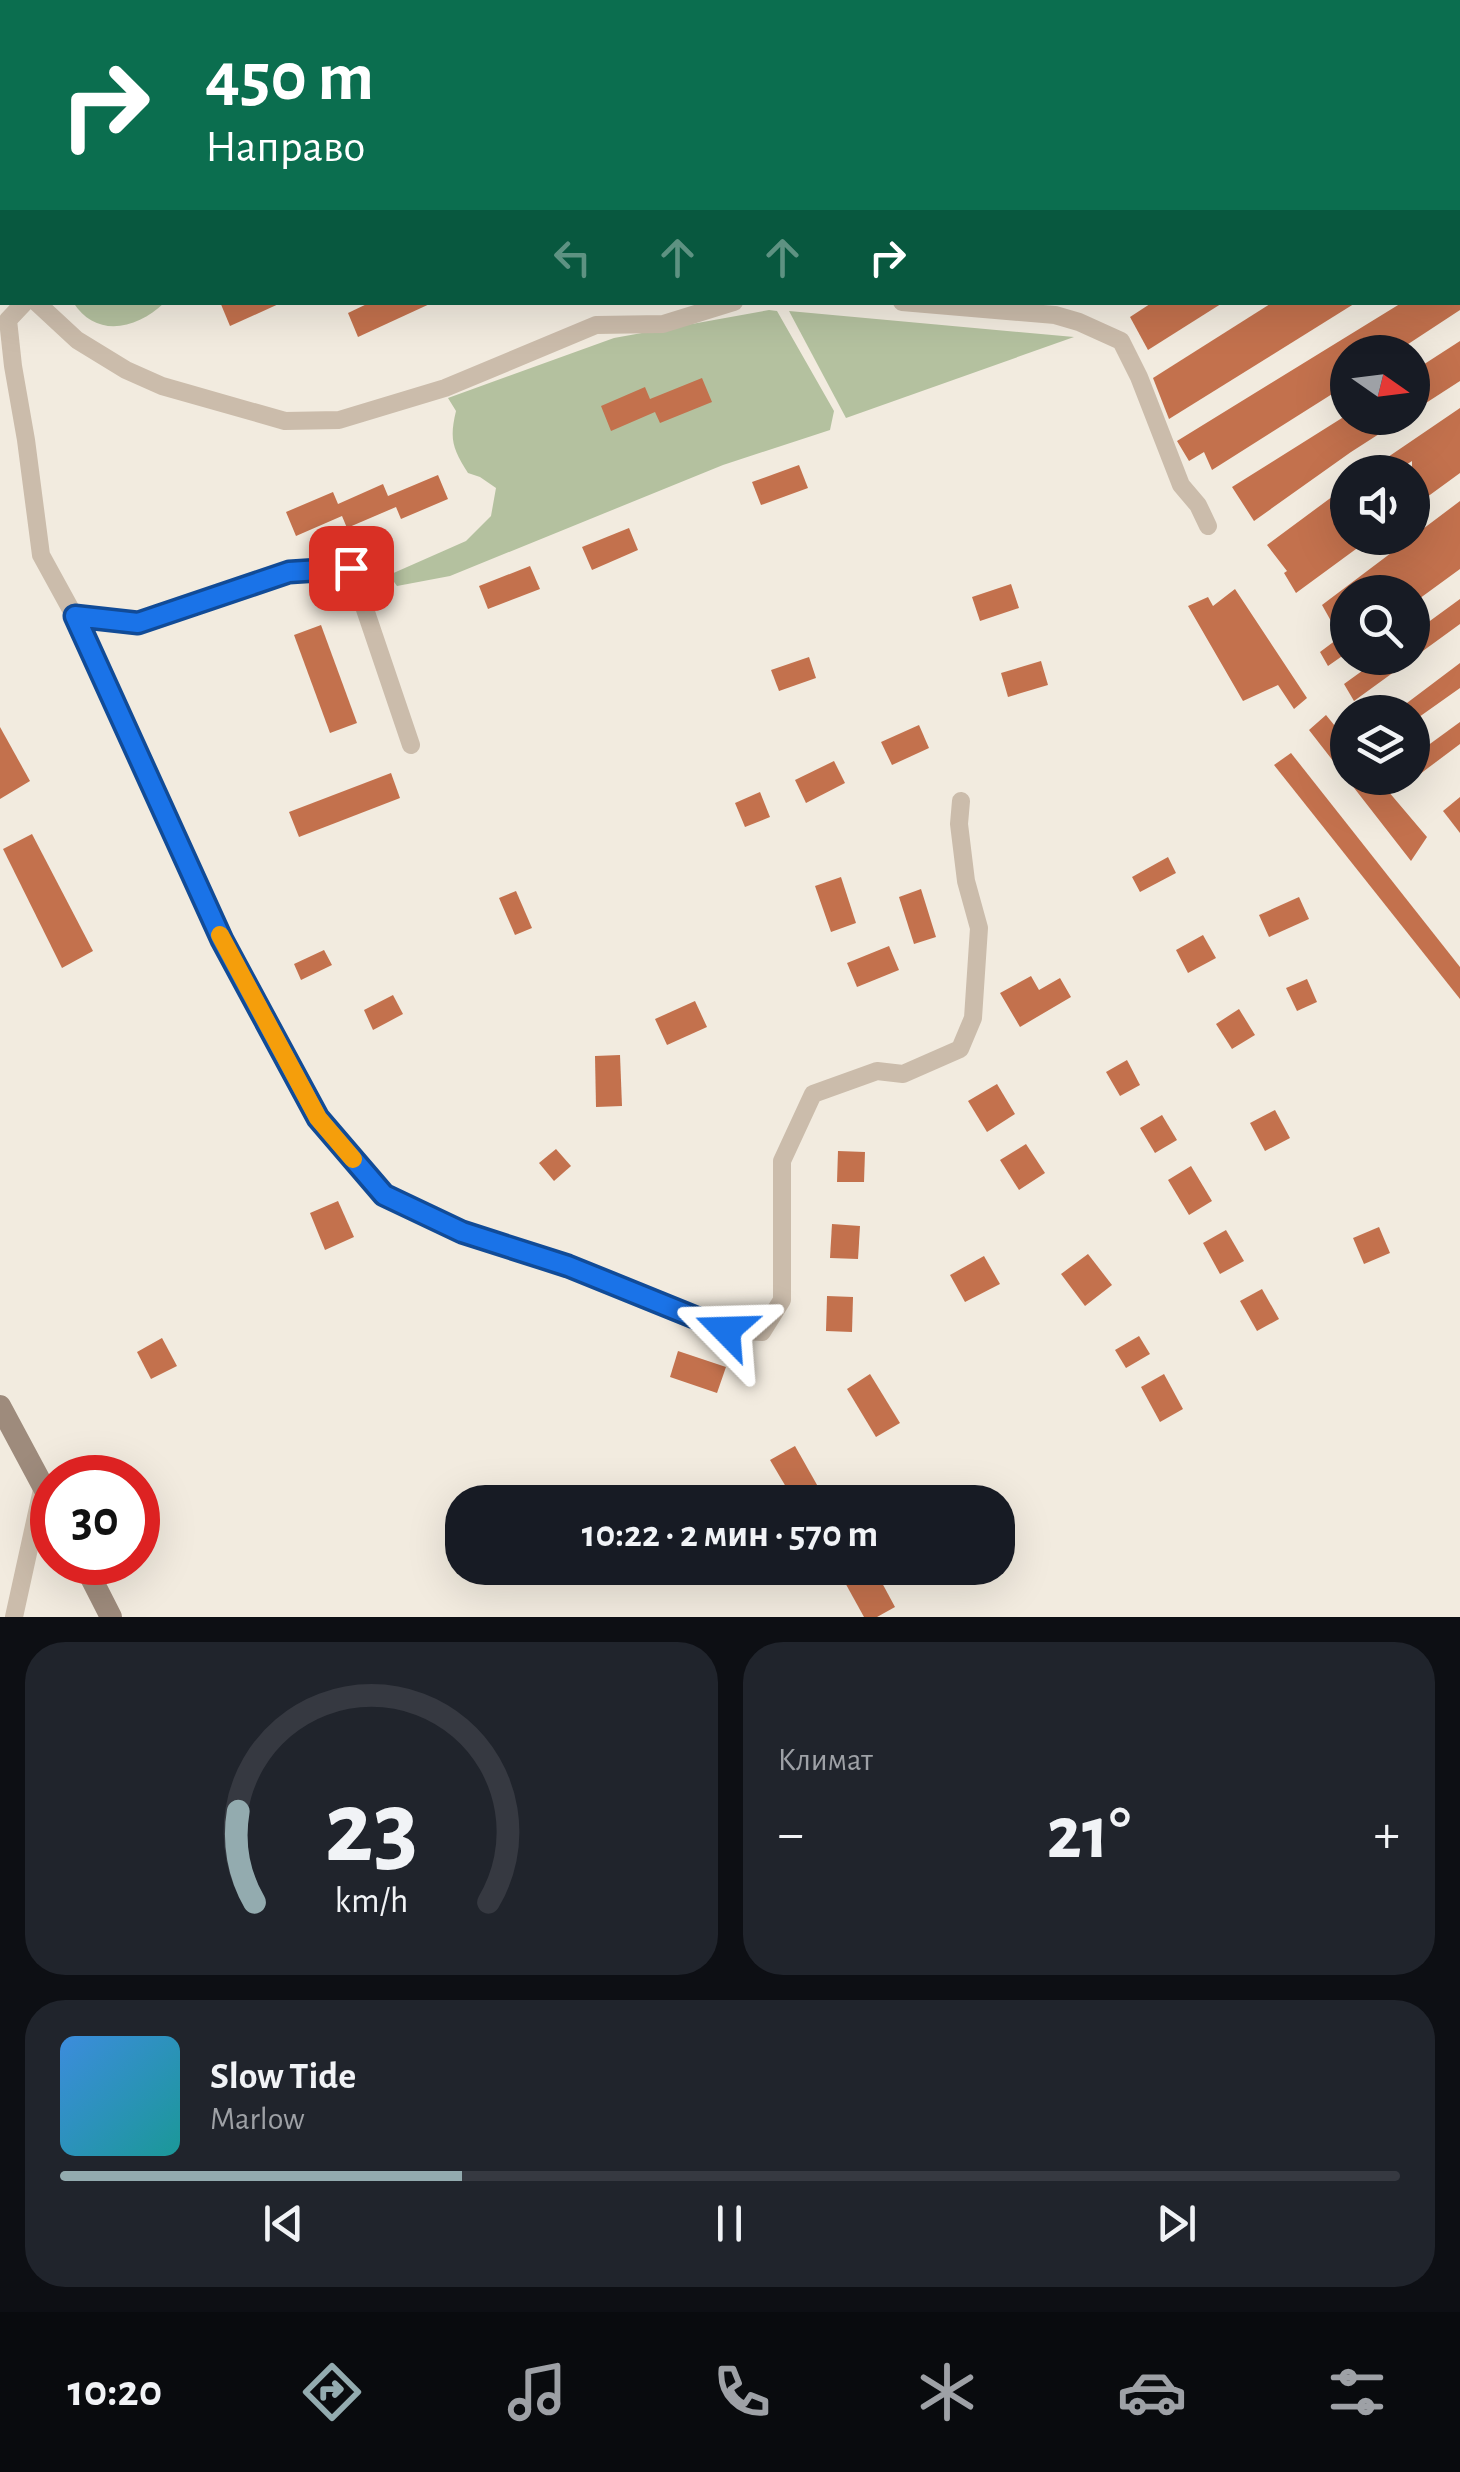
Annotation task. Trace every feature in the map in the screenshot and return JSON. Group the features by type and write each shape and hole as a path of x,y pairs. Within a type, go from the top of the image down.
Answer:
{"main road":[{"path":"0,1406 30,1461"},
{"path":"94,1585 110,1617"}],"street":[{"path":"22,305 8,320 41,555 75,616 222,940 318,1118 384,1195 462,1232 568,1266 726,1330 762,1332 782,1300 782,1162 813,1094 877,1071 903,1074 960,1049 973,1018 978,928 966,882 959,824 961,801"},
{"path":"39,305 77,340 126,370 162,386 285,421 339,420 427,393 596,325 663,324 724,305"},
{"path":"935,305 1055,316 1079,322 1120,341 1139,377 1180,485 1198,506 1208,526"},
{"path":"75,616 138,623 289,572 351,568 412,745"},
{"path":"14,1617 30,1559"}],"green space":[{"path":"75,305 162,305 142,319 117,326 93,321"},
{"path":"777,311 834,411 830,430 723,465 450,576 397,586 389,575 466,541 491,516 496,488 468,473 459,457 453,437 456,411 448,398 614,338"},
{"path":"789,311 1074,337 846,418"}],"building":[{"path":"221,305 276,305 230,326"},
{"path":"365,305 427,305 358,337 348,313"},
{"path":"1148,305 1219,305 1148,350 1130,317"},
{"path":"1268,305 1352,305 1169,419 1153,378"},
{"path":"1398,305 1460,305 1460,310 1422,335 1349,335"},
{"path":"1460,341 1460,381 1430,400 1430,360"},
{"path":"1330,347 1330,395 1212,470 1204,452 1189,461 1177,441"},
{"path":"702,378 712,402 660,423 655,412 611,431 601,406 645,387 650,399"},
{"path":"1460,408 1460,473 1430,495 1430,455 1391,455 1420,435 1430,435 1430,428"},
{"path":"1330,426 1330,435 1378,435 1347,455 1330,455 1330,467 1254,521 1232,487"},
{"path":"799,465 808,488 761,505 752,482"},
{"path":"438,475 448,499 401,519 396,507 347,528 342,516 296,536 286,512 333,492 338,504 383,484 388,496"},
{"path":"1330,498 1330,555 1348,555 1296,593 1284,573 1287,571 1267,545"},
{"path":"1460,501 1460,569 1430,591 1430,575 1362,575 1388,555 1430,555 1430,524"},
{"path":"629,528 638,550 592,570 582,547"},
{"path":"530,566 540,589 488,609 479,586"},
{"path":"1011,584 1019,608 980,621 972,597"},
{"path":"1235,589 1307,698 1294,709 1278,685 1243,701 1188,606 1208,597 1213,606"},
{"path":"1330,599 1330,619 1322,605"},
{"path":"1460,599 1460,624 1430,646 1430,621"},
{"path":"321,625 357,723 330,733 294,635"},
{"path":"1330,644 1328,666 1320,652"},
{"path":"809,657 816,678 779,691 771,670"},
{"path":"1041,661 1048,685 1008,697 1001,673"},
{"path":"1460,663 1460,688 1430,709 1430,695 1418,695"},
{"path":"1356,675 1390,675 1362,695 1350,695 1344,684"},
{"path":"1326,715 1330,720 1330,757 1309,730"},
{"path":"1460,722 1460,744 1430,766 1430,744"},
{"path":"919,725 929,748 892,765 881,742"},
{"path":"0,727 30,781 0,799"},
{"path":"1291,753 1460,967 1460,999 1274,765"},
{"path":"834,761 845,783 806,803 795,780"},
{"path":"391,773 400,798 299,837 289,812"},
{"path":"760,792 770,817 745,827 735,803"},
{"path":"1360,795 1391,795 1427,837 1411,861"},
{"path":"1460,797 1460,833 1443,811"},
{"path":"32,834 93,951 62,968 3,849"},
{"path":"1168,857 1176,873 1140,892 1132,877"},
{"path":"841,877 856,923 831,932 815,886"},
{"path":"921,889 936,937 914,944 899,897"},
{"path":"516,891 532,928 515,935 499,898"},
{"path":"1299,897 1309,919 1269,937 1259,915"},
{"path":"1203,935 1216,958 1188,973 1176,950"},
{"path":"889,946 899,970 857,987 847,963"},
{"path":"324,950 332,965 301,980 294,964"},
{"path":"1031,976 1039,990 1060,978 1071,997 1020,1027 1000,993"},
{"path":"1307,979 1317,1002 1297,1011 1286,988"},
{"path":"393,995 403,1014 373,1030 364,1010"},
{"path":"695,1001 707,1027 667,1045 655,1019"},
{"path":"1239,1009 1255,1035 1232,1049 1216,1024"},
{"path":"620,1055 622,1106 596,1107 595,1056"},
{"path":"1127,1060 1140,1085 1120,1096 1106,1072"},
{"path":"997,1084 1015,1114 987,1132 968,1101"},
{"path":"1275,1110 1290,1138 1265,1151 1250,1123"},
{"path":"1162,1115 1177,1140 1155,1153 1140,1128"},
{"path":"1026,1144 1045,1173 1019,1190 1000,1160"},
{"path":"556,1149 571,1166 554,1181 539,1163"},
{"path":"838,1151 865,1152 864,1182 837,1182"},
{"path":"1191,1166 1212,1201 1189,1215 1168,1180"},
{"path":"338,1201 354,1237 325,1250 310,1213"},
{"path":"832,1224 860,1226 858,1259 830,1258"},
{"path":"1379,1227 1390,1253 1364,1264 1353,1238"},
{"path":"1226,1230 1244,1261 1220,1274 1203,1243"},
{"path":"1088,1254 1112,1285 1085,1306 1061,1274"},
{"path":"984,1256 1000,1284 965,1302 950,1275"},
{"path":"1262,1289 1279,1319 1257,1331 1240,1301"},
{"path":"827,1296 853,1297 852,1332 826,1331"},
{"path":"1139,1336 1150,1354 1126,1368 1115,1350"},
{"path":"162,1338 177,1366 151,1379 137,1352"},
{"path":"678,1351 726,1367 717,1393 670,1377"},
{"path":"870,1374 900,1423 876,1437 847,1389"},
{"path":"1164,1374 1183,1409 1160,1422 1141,1387"},
{"path":"795,1446 817,1485 785,1485 770,1460"},
{"path":"846,1585 883,1585 895,1607 877,1617 864,1617"}],"slow traffic":[{"path":"220,935 318,1118 353,1159"}],"route":[{"path":"351,568 289,572 138,623 75,616 222,940 318,1118 384,1195 462,1232 568,1266 726,1330"}]}
